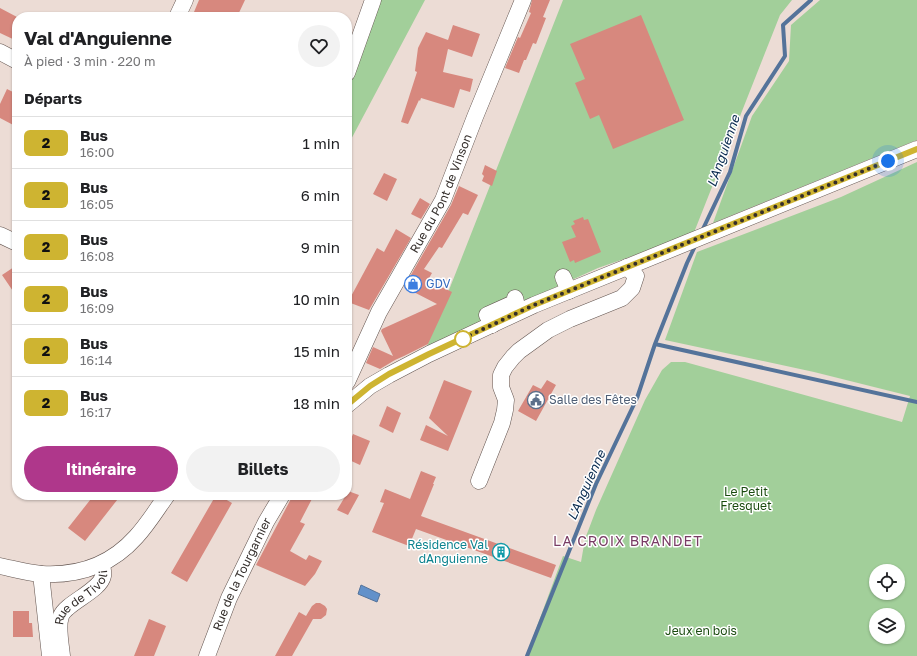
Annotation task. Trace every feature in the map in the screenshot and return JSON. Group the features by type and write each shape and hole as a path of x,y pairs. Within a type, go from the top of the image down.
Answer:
{"street":[{"path":"179,12 185,0"},
{"path":"352,59 373,0"},
{"name":"Rue du Pont de Vinson","path":"352,371 379,312 443,200 523,0"},
{"path":"0,52 12,58"},
{"path":"352,401 370,386 389,374 534,305 566,284 628,267 917,149"},
{"path":"0,235 12,241"},
{"path":"479,481 506,410 506,400 501,387 501,374 504,367 519,351 548,330 570,319 622,298 632,288 636,276 628,267"},
{"path":"492,325 487,315 516,302 515,298"},
{"path":"0,566 41,574 64,574 84,571 102,564 118,554 136,537 163,500"},
{"name":"Rue de la Tourgarnier","path":"207,656 230,598 266,522 279,500"},
{"name":"Rue de Tivoli","path":"62,656 59,625 61,616 64,611 100,582 103,576 102,564"},
{"path":"41,574 50,656"}],"green space":[{"path":"379,0 425,0 352,138 352,73"},
{"path":"563,0 792,0 780,15 693,235 598,268 427,346"},
{"path":"820,0 917,0 917,140 713,223 752,116 789,61 791,25"},
{"path":"917,162 917,656 526,656 563,556 581,562 585,539 596,510 645,400 662,370 671,362 685,362 902,422 910,396 814,372 665,340 697,252 841,197"}],"water":[{"path":"361,585 380,594 377,602 358,594"}],"building":[{"path":"199,0 245,0 239,12 194,12"},
{"path":"532,0 550,0 543,17 546,18 536,44 533,43 519,73 505,68 518,37 520,38 531,13 529,12"},
{"path":"0,8 12,14 12,39 0,33"},
{"path":"641,15 684,120 613,149 599,115 590,119 575,83 585,79 570,44"},
{"path":"453,25 480,34 472,57 448,49 443,72 473,79 470,92 460,89 454,108 421,98 408,124 401,122 417,72 415,71 418,48 426,32 448,40"},
{"path":"7,89 12,92 12,124 0,118 0,104"},
{"path":"485,165 497,171 492,186 482,181 484,176 482,174"},
{"path":"384,173 397,179 387,201 373,194"},
{"path":"459,186 478,195 468,215 463,213 442,248 439,247 424,269 432,273 428,280 452,292 428,344 380,369 366,363 373,347 393,356 381,331 382,329 437,304 404,287 451,205"},
{"path":"420,198 430,204 421,219 411,214"},
{"path":"583,217 584,220 588,219 601,252 575,263 574,260 570,262 562,242 576,237 571,226 575,224 573,221"},
{"path":"396,229 411,238 369,310 352,304 352,295 377,248 384,252"},
{"path":"12,268 12,290 2,275"},
{"path":"444,380 472,391 448,451 420,440 426,425 448,436 429,418"},
{"name":"Salle des Fêtes","path":"547,380 556,385 536,421 518,411 533,385 541,389"},
{"path":"387,406 401,413 393,433 379,426"},
{"path":"353,434 370,441 360,465 352,461"},
{"path":"421,471 436,477 421,516 556,565 551,578 416,529 409,546 372,532 384,503 380,502 385,489 410,499"},
{"path":"352,492 359,495 348,515 337,510 343,500 352,500"},
{"path":"90,500 117,500 85,541 68,528"},
{"path":"213,500 227,500 232,503 187,582 171,573"},
{"path":"290,500 311,500 300,522 305,524 290,551 306,560 309,555 322,561 315,574 305,586 256,565"},
{"path":"316,603 320,603 325,606 327,609 326,615 321,619 313,619 292,656 275,656 299,612 306,616 312,606"},
{"path":"13,611 29,611 29,623 32,623 33,637 13,637"},
{"path":"149,619 166,626 154,656 134,656"}],"waterway":[{"name":"L'Anguienne","path":"702,231 730,172 746,116 785,56 783,25 811,0"},
{"name":"L'Anguienne","path":"527,656 596,484 637,398 655,344 696,244"},
{"name":"L'Anguienne","path":"655,344 917,402"}],"bus line":[{"name":"2","path":"352,401 370,386 389,374 534,305 917,149"}],"place":[{"name":"GDV","path":"413,284"},
{"name":"Salle des Fêtes","path":"536,400"},
{"name":"Résidence Val dAnguienne","path":"501,552"}],"district":[{"name":"LA CROIX BRANDET","path":"628,541"}],"route":[{"path":"463,339 460,340 534,305 888,161"}],"park label":[{"name":"Le Petit Fresquet","path":"746,499"},
{"name":"Jeux en bois","path":"701,631"}]}
